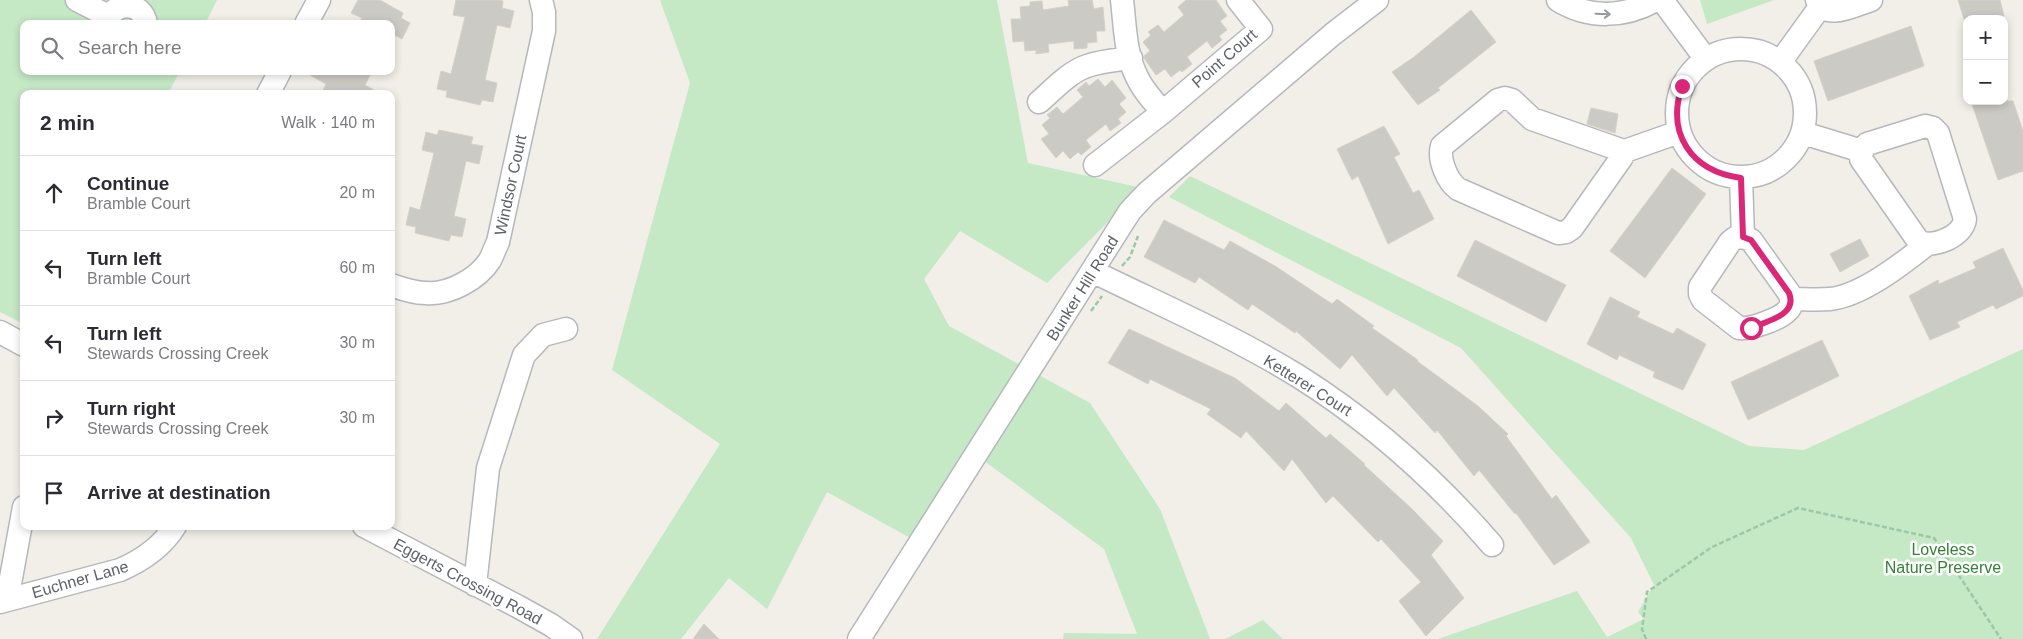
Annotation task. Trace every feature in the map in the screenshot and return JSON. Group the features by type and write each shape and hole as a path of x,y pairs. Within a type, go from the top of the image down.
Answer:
{"street":[{"path":"77,0 107,20 118,7 131,6 142,13 145,20"},
{"path":"308,20 319,0"},
{"name":"Windsor Court","path":"395,286 412,292 438,293 468,281 481,271 490,260 498,242 544,31 544,12 541,0"},
{"path":"1122,0 1127,43 1136,76 1163,112"},
{"name":"Point Court","path":"1095,165 1163,112 1261,29 1238,0"},
{"name":"Bunker Hill Road","path":"859,639 1130,211 1147,193 1333,34 1377,0"},
{"path":"1558,0 1586,13 1605,15 1624,13 1642,8 1656,0"},
{"path":"1662,0 1704,58"},
{"path":"1781,62 1818,3 1826,11 1833,11 1871,0"},
{"path":"1734,48 1750,49 1765,53 1781,62 1799,83 1804,96 1806,112 1803,132 1796,148 1787,159 1761,175 1741,178 1726,176 1711,170 1687,148 1679,132 1677,116 1678,99 1682,86 1691,72 1704,58 1734,48"},
{"path":"1039,102 1067,78 1086,66 1131,58"},
{"path":"270,90 278,75"},
{"path":"1505,98 1512,100 1532,119 1622,152 1622,157 1572,228 1566,232 1558,233 1458,189 1453,185 1440,153 1442,146 1498,100 1505,98"},
{"path":"1925,126 1933,128 1938,133 1965,219 1960,233 1934,244 1926,245 1919,242 1861,159 1862,151 1867,144 1925,126"},
{"path":"1622,152 1679,132"},
{"path":"1803,132 1862,151"},
{"path":"1741,178 1743,237"},
{"path":"1743,237 1751,240 1792,299 1791,306 1787,312 1746,329 1739,328 1702,300 1700,287 1730,242 1736,238 1743,237"},
{"path":"1792,299 1832,299 1861,289 1902,264 1926,245"},
{"name":"Ketterer Court","path":"1092,271 1250,349 1298,376 1356,416 1400,451 1440,489 1492,545"},
{"path":"475,585 488,468 524,355 543,335 566,329"},
{"path":"0,332 20,343"},
{"path":"2,601 20,524"},
{"name":"Euchner Lane","path":"2,601 120,570 139,562 157,548 172,530"},
{"name":"Eggerts Crossing Road","path":"372,530 551,625 571,639"}],"path":[{"path":"1646,639 1642,630 1647,592 1712,547 1798,508 1934,538 2001,639"}],"green space":[{"path":"0,0 217,0 207,20 20,20 20,75 178,75 170,90 20,90 20,322 0,312"},
{"path":"660,0 997,0 1028,163 1142,188 1047,283 960,231 924,279 949,326 1090,403 1160,509 1210,639 1063,639 1064,633 1137,634 1104,549 976,455 923,545 827,492 767,609 729,578 681,639 597,639 720,444 612,370 690,83"},
{"path":"1700,0 1774,0 1707,24"},
{"name":"Loveless Nature Preserve","path":"1190,176 1749,446 1804,450 2023,349 2023,639 1438,639 1577,591 1607,637 1644,619 1638,612 1654,585 1631,538 1461,348 1169,197"},
{"path":"1263,620 1283,639 1225,639"}],"building":[{"path":"358,0 380,0 403,13 401,18 410,23 402,39 395,35 395,20 361,20 362,18 351,13"},
{"path":"456,0 503,1 502,8 514,11 510,28 497,25 485,80 497,83 493,102 482,100 480,105 446,97 447,91 437,89 441,71 451,74 465,17 453,15"},
{"path":"1068,0 1092,0 1094,9 1103,7 1105,31 1096,31 1097,42 1087,43 1087,48 1074,49 1074,41 1048,44 1049,52 1036,54 1036,50 1025,51 1024,41 1013,42 1011,19 1021,19 1020,7 1030,6 1030,2 1042,1 1043,10 1069,6"},
{"path":"1186,0 1216,0 1227,16 1220,21 1227,30 1219,36 1222,40 1212,48 1207,41 1187,57 1192,64 1182,72 1180,70 1171,77 1165,69 1156,75 1144,58 1150,51 1143,42 1151,35 1148,32 1158,25 1164,32 1184,15 1178,7"},
{"path":"1958,0 2000,0 2004,15 1963,15"},
{"path":"1471,10 1496,42 1438,88 1440,90 1418,105 1392,72 1414,57"},
{"path":"1911,26 1924,66 1828,101 1814,61"},
{"path":"310,75 370,75 365,85 374,90 323,90 326,84"},
{"path":"1098,79 1105,87 1112,80 1126,98 1119,104 1126,112 1118,119 1121,123 1110,131 1106,124 1086,140 1091,147 1081,155 1078,152 1070,159 1063,151 1056,158 1041,139 1049,134 1042,125 1050,118 1047,115 1057,107 1063,114 1083,97 1077,90 1086,82 1089,86"},
{"path":"2008,101 2013,101 2023,131 2023,171 1998,180 1972,105 2008,105"},
{"path":"1591,108 1618,114 1615,133 1587,124"},
{"path":"1384,126 1400,154 1394,157 1413,193 1419,190 1434,219 1388,244 1358,176 1352,180 1337,149"},
{"path":"439,130 473,137 471,144 483,146 479,164 466,161 454,216 466,219 462,237 451,235 449,241 415,233 416,227 406,225 410,207 420,210 434,153 422,150 426,132 437,135"},
{"path":"1672,168 1706,194 1645,278 1610,251"},
{"path":"1164,220 1224,250 1230,241 1275,266 1332,304 1337,299 1374,326 1372,328 1478,406 1508,434 1506,436 1552,499 1556,495 1590,542 1554,565 1516,513 1479,470 1474,476 1437,430 1435,433 1394,388 1387,396 1352,355 1340,369 1296,331 1295,333 1252,304 1248,310 1199,277 1195,283 1144,257"},
{"path":"1860,239 1869,256 1840,272 1830,254"},
{"path":"1475,240 1566,285 1546,322 1457,276"},
{"path":"2003,248 2023,290 2023,296 1996,309 1993,305 1957,322 1960,327 1930,340 1909,296 1938,280 1939,284 1976,268 1973,262"},
{"path":"1610,297 1640,312 1637,317 1673,334 1677,328 1706,344 1683,390 1653,377 1655,372 1619,355 1617,360 1587,344"},
{"path":"1129,329 1235,378 1279,411 1286,403 1326,438 1330,434 1365,464 1443,541 1431,555 1464,598 1426,636 1399,601 1421,582 1381,539 1378,542 1333,496 1326,503 1292,459 1284,471 1246,431 1241,438 1207,414 1211,409 1150,379 1148,384 1108,363"},
{"path":"1822,340 1839,376 1748,420 1731,382"},
{"path":"704,624 719,639 693,639"}],"route":[{"path":"1682,86 1678,99 1677,116 1679,132 1687,148 1711,170 1726,176 1741,178 1743,237 1751,240 1792,299 1791,306 1787,312 1751,328"}]}
